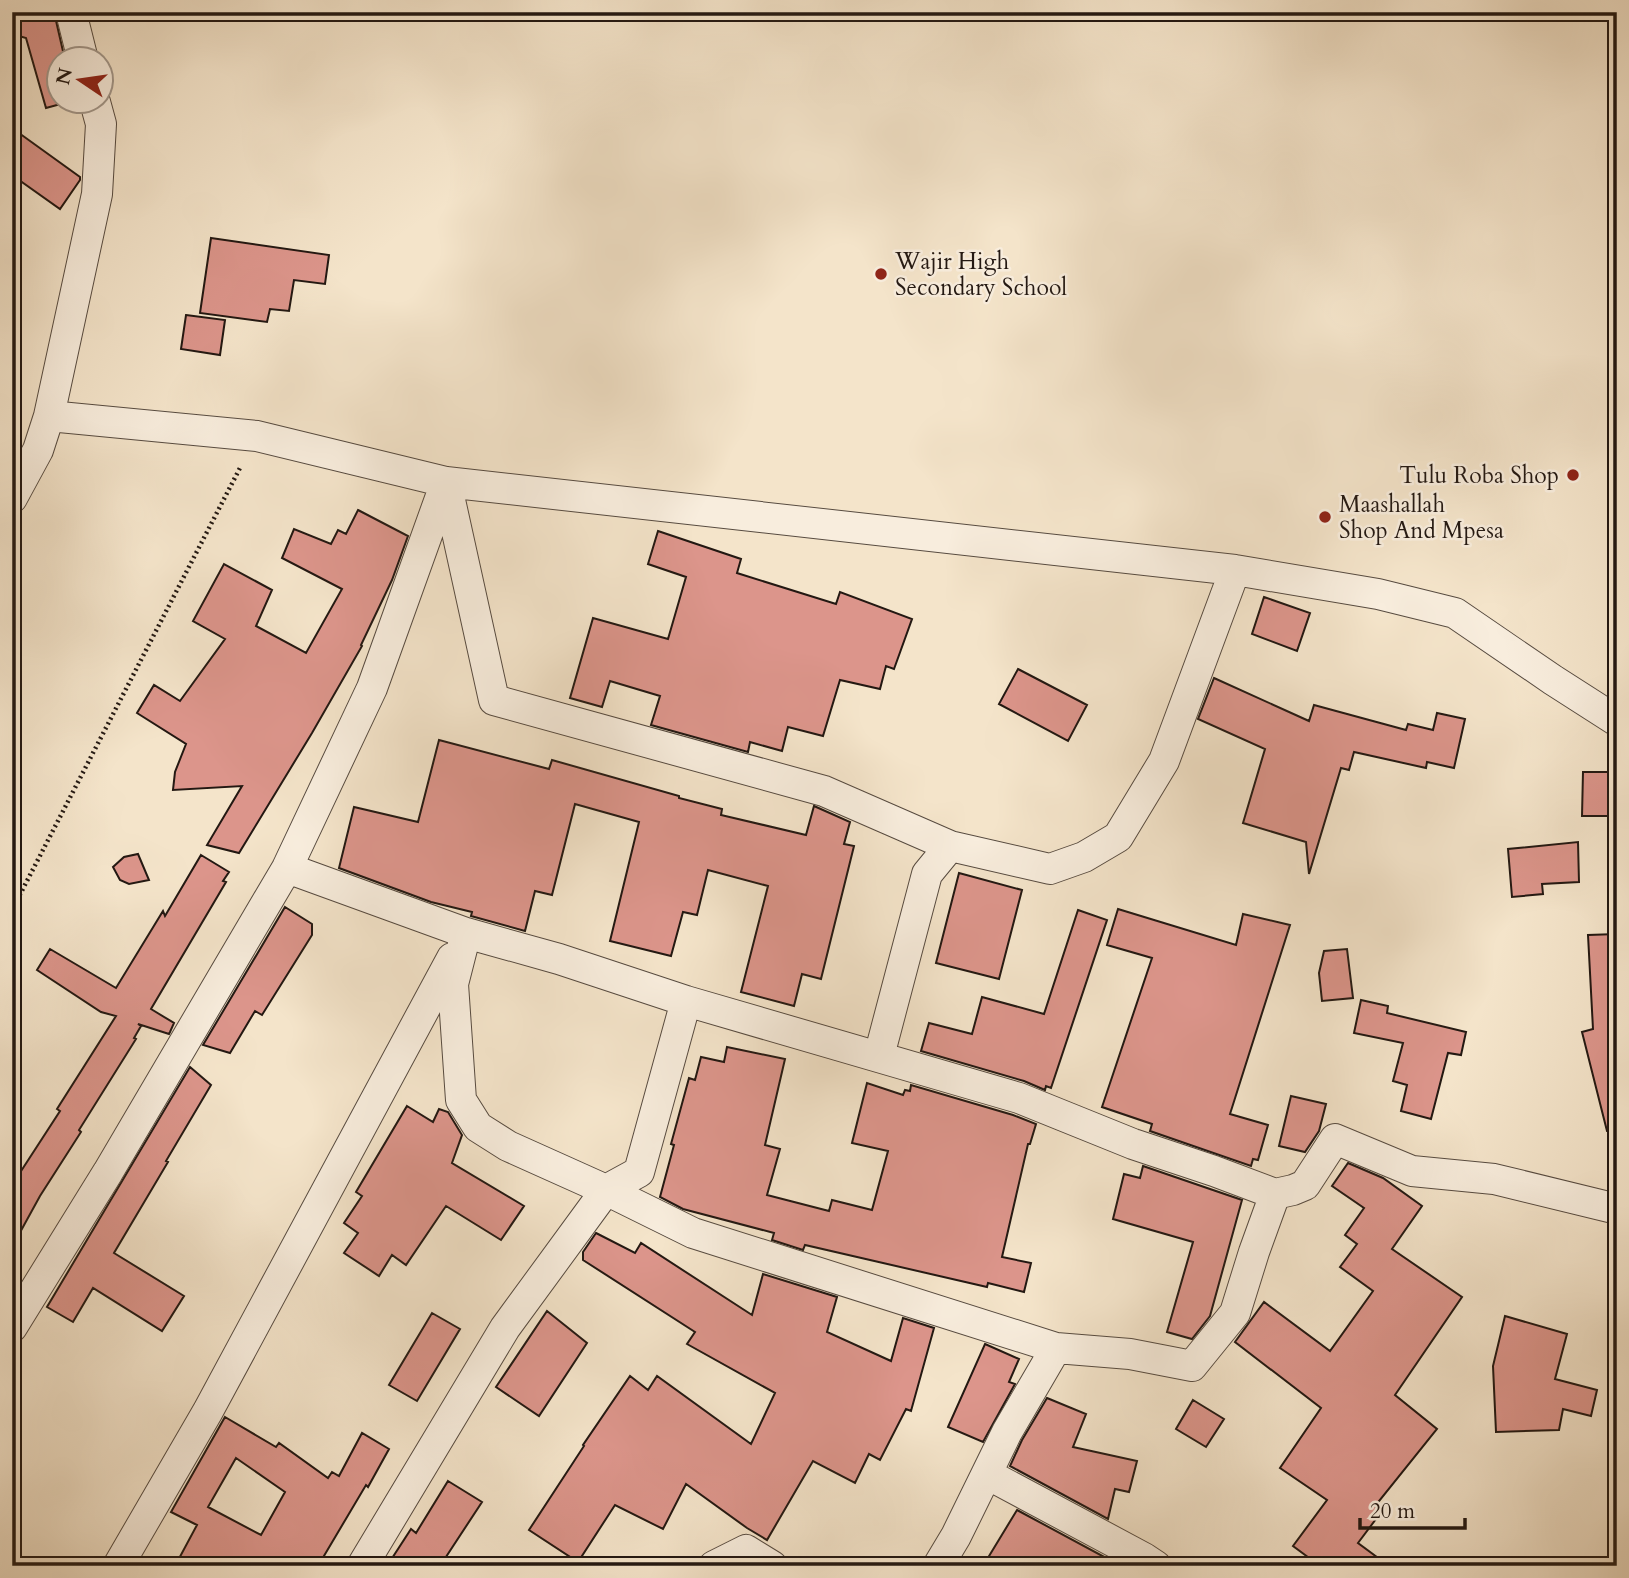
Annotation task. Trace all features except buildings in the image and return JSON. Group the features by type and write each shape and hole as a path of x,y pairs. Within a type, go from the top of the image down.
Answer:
{"street":[{"path":"71,12 80,46"},
{"path":"12,498 38,450 49,416 97,194 101,124 99,116"},
{"path":"49,416 257,436 446,482 1235,570 1378,594 1455,613 1617,721"},
{"path":"446,482 494,700 824,791 950,846 1050,869 1084,857 1118,837 1164,761 1235,570"},
{"path":"12,1327 108,1172 287,868 372,688 446,482"},
{"path":"879,1056 927,874 950,846"},
{"path":"287,868 466,933 1019,1098 1133,1144 1275,1194 1305,1185 1335,1139 1412,1171 1494,1179 1617,1209"},
{"path":"466,933 453,984 461,1100 478,1127 508,1146 693,1233 1055,1348 1130,1354 1192,1366 1236,1313 1275,1194"},
{"path":"118,1566 208,1411 466,933"},
{"path":"362,1566 505,1328 606,1190 639,1172 686,1000"},
{"path":"938,1566 956,1536 1007,1432 1055,1348"},
{"path":"987,1474 1156,1566"},
{"path":"714,1566 746,1550 772,1566"}],"path":[{"path":"12,911 257,436"}],"place":[{"name":"Wajir High Secondary School","path":"881,274"},
{"name":"Tulu Roba Shop","path":"1573,475"},
{"name":"Maashallah Shop And Mpesa","path":"1325,517"}]}
